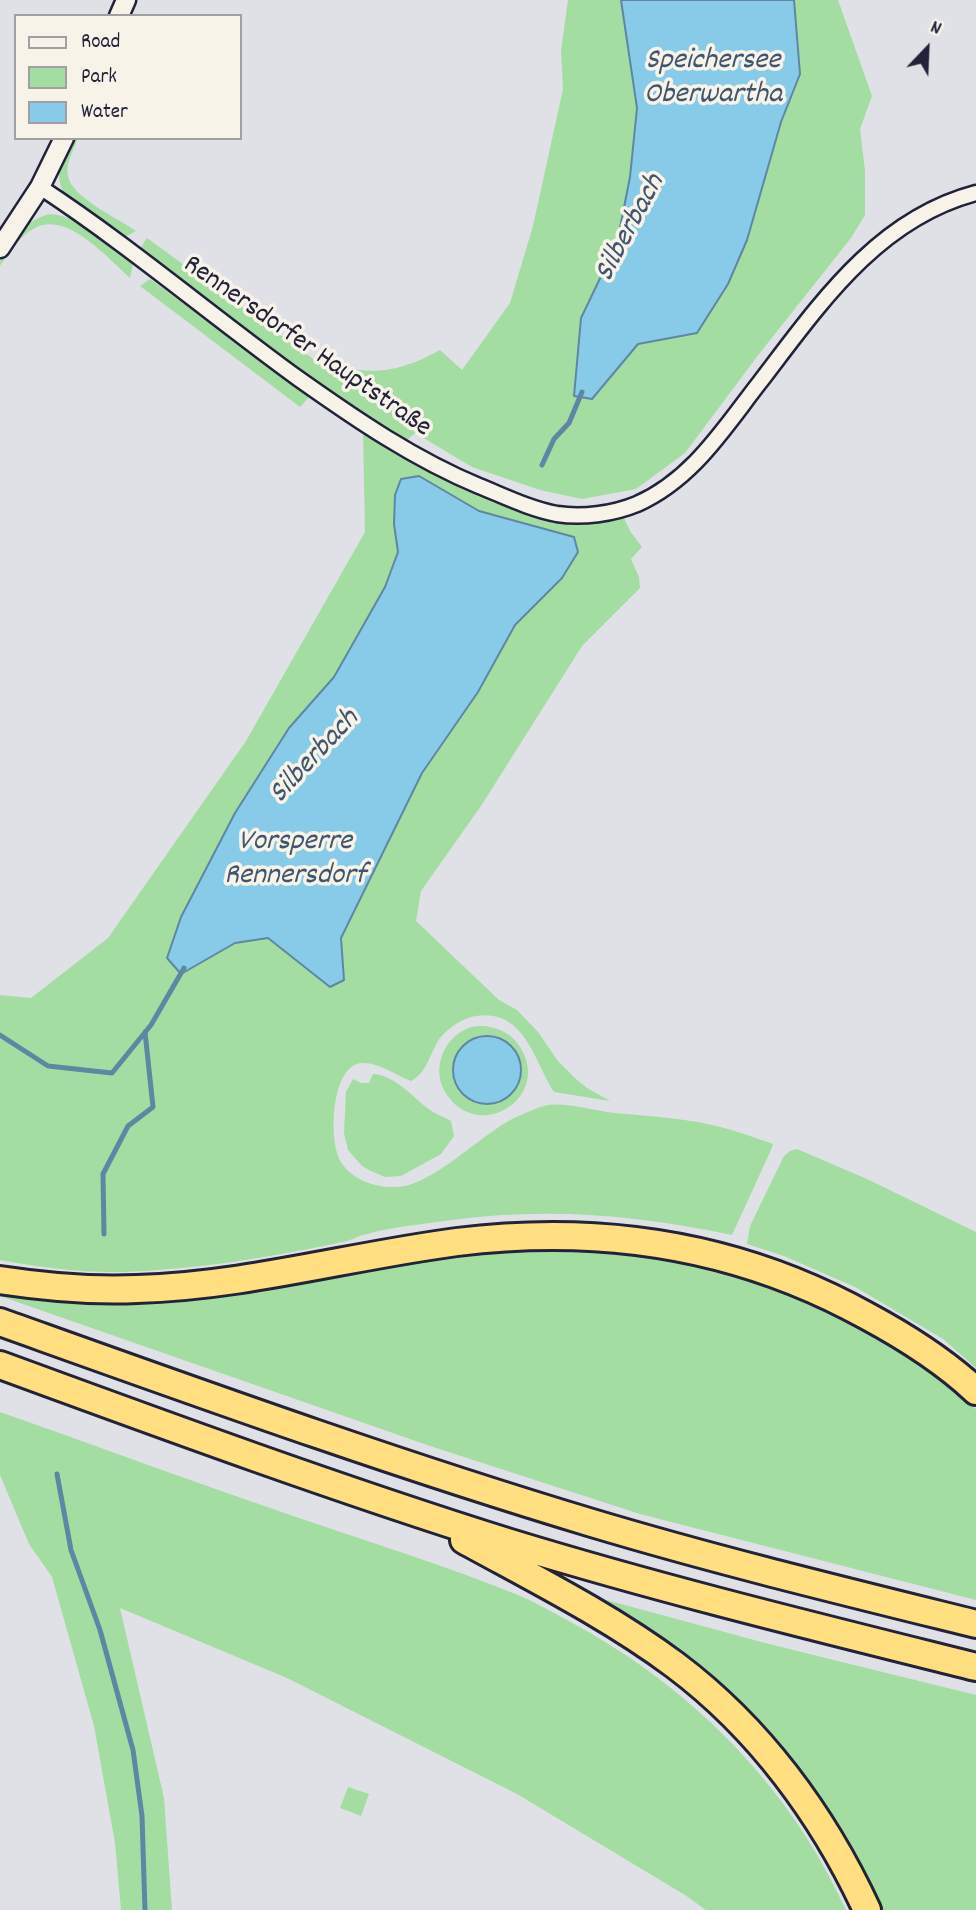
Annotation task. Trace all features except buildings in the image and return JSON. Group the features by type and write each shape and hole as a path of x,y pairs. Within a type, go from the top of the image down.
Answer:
{"highway":[{"path":"0,1280 94,1290 139,1289 242,1278 456,1242 570,1236 638,1240 684,1247 735,1260 816,1289 896,1331 976,1391"},
{"path":"0,1322 336,1440 591,1523 746,1567 976,1623"},
{"path":"0,1365 241,1452 583,1565 976,1667"},
{"path":"413,1511 624,1630 702,1686 764,1748 797,1790 829,1836 867,1910"}],"street":[{"path":"0,248 40,187 63,140"},
{"name":"Rennersdorfer Hauptstraße","path":"40,187 366,427 443,471 530,506 558,514 586,515 637,504 668,487 694,467 800,329 859,262 917,216 940,205 976,194"}],"green space":[{"path":"568,0 621,0 637,108 630,177 617,243 581,318 574,397 592,398 638,344 697,333 747,240 781,122 800,74 794,0 838,0 872,96 860,129 865,171 865,215 851,238 685,453 636,489 582,499 540,490 472,467 415,433 405,442 329,391 139,250 147,238 316,361 365,371 394,369 440,350 462,370 510,303 533,226 563,89 561,51"},
{"path":"70,140 77,140 68,167 71,184 97,207 136,231 123,238 64,193 59,179 62,159"},
{"path":"51,214 84,226 105,241 133,264 130,278 85,238 59,225 46,225 28,232 0,266 5,249 18,233 34,220"},
{"path":"150,279 310,396 300,407 140,286"},
{"path":"363,433 470,493 516,510 556,517 623,516 642,547 631,559 639,577 640,588 582,646 481,806 421,891 416,921 499,1000 517,1010 576,1079 610,1101 554,1092 526,1040 517,1029 493,1016 471,1017 440,1038 425,1068 411,1081 368,1063 351,1067 343,1077 335,1106 334,1138 341,1162 351,1174 373,1184 388,1187 410,1185 440,1170 514,1118 548,1105 699,1122 773,1144 732,1235 627,1218 522,1214 407,1226 288,1253 177,1269 91,1272 0,1260 0,995 31,998 108,938 246,741 365,532","holes":["419,476 479,511 527,525 577,552 562,578 515,625 478,692 422,773 341,938 344,980 330,987 268,938 235,943 289,728 334,677 385,587 398,552 394,524 395,495 401,479"]},
{"path":"485,1026 505,1032 517,1042 527,1065 527,1082 520,1097 508,1108 493,1114 477,1115 461,1109 447,1095 442,1086 440,1066 446,1047 452,1039 469,1028"},
{"path":"373,1074 395,1082 429,1109 451,1121 454,1136 441,1154 401,1176 385,1177 371,1171 362,1166 348,1150 344,1133 346,1092 353,1079 369,1083"},
{"path":"797,1149 867,1179 976,1232 976,1368 943,1339 857,1288 784,1256 747,1244 750,1226 784,1156"},
{"path":"537,1248 599,1250 659,1257 718,1270 777,1288 817,1303 863,1327 958,1394 976,1409 976,1600 640,1514 430,1446 0,1296 0,1292 91,1303 160,1303 405,1263"},
{"path":"0,1412 491,1584 536,1604 610,1645 693,1706 730,1741 764,1779 795,1820 846,1910 706,1910 517,1794 287,1678 120,1608 164,1798 172,1910 121,1910 115,1843 94,1726 52,1577 29,1544 0,1475"},
{"path":"599,1598 769,1644 976,1695 976,1910 879,1910 828,1810 770,1738 704,1672 654,1635 597,1601"},
{"path":"348,1787 369,1794 361,1816 340,1808"}],"water":[{"name":"Speichersee Oberwartha","path":"621,0 794,0 800,74 781,122 747,240 728,284 697,333 638,344 592,399 574,396 581,318 617,243 630,177 637,108"},
{"name":"Vorsperre Rennersdorf","path":"419,476 479,511 574,537 578,552 562,578 515,625 478,692 422,773 341,938 344,980 330,987 268,938 235,943 181,974 167,958 181,917 235,813 289,728 334,677 385,587 398,552 394,524 395,495 401,479"},
{"path":"487,1036 500,1039 511,1046 518,1057 521,1070 518,1083 511,1094 500,1101 487,1104 474,1101 463,1094 456,1083 453,1070 456,1057 463,1046 474,1039"}],"waterway":[{"name":"Silberbach","path":"542,465 554,439 569,423 582,392"},
{"name":"Silberbach","path":"0,1035 48,1066 112,1073 151,1025 184,968"},
{"path":"104,1234 103,1174 128,1126 153,1107 145,1032"},
{"path":"57,1474 71,1550 100,1630 133,1750 142,1816 145,1910"}]}
